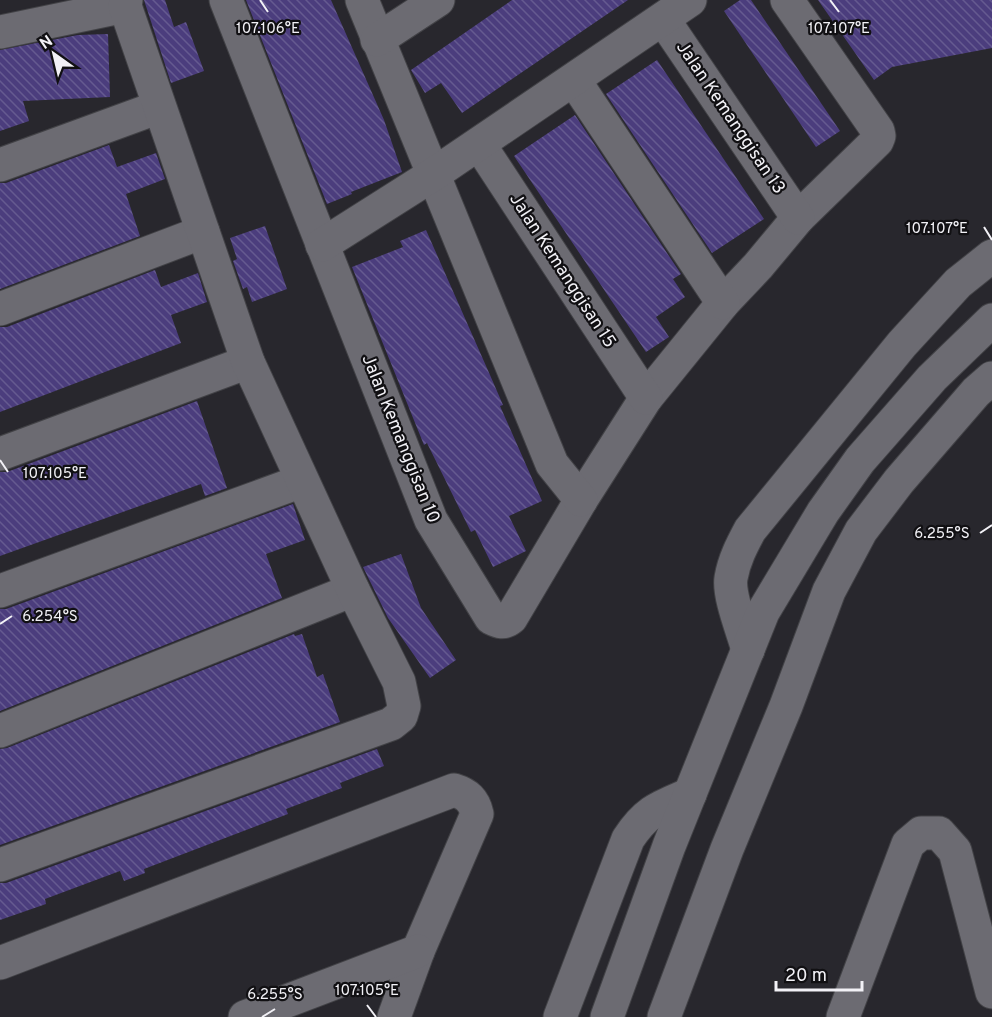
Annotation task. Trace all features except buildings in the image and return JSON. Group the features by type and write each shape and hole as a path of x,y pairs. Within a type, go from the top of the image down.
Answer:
{"street":[{"name":"Jalan Kemanggisan 10","path":"226,0 431,520 491,618 498,622 506,622 511,618 581,500"},
{"path":"362,0 552,464 581,500 646,398 723,303 798,218 877,141 878,131 787,0"},
{"path":"377,40 438,0"},
{"path":"322,245 434,174 690,0"},
{"path":"0,32 125,3 248,362 353,590 399,682 404,706 401,717 380,728 0,864"},
{"name":"Jalan Kemanggisan 13","path":"663,19 798,218"},
{"path":"574,80 723,303"},
{"path":"0,165 159,107"},
{"name":"Jalan Kemanggisan 15","path":"479,144 646,398"},
{"path":"0,309 203,232"},
{"path":"748,650 736,609 731,580 738,554 750,530 902,344 958,283 992,256"},
{"path":"607,1017 690,794 763,612 823,512 860,460 932,378 992,320"},
{"path":"0,454 248,362"},
{"path":"671,1015 727,849 786,706 829,591 861,531 886,498 976,392 992,378"},
{"path":"0,591 302,481"},
{"path":"0,731 353,590"},
{"path":"0,963 454,790 465,794 475,804 477,814 418,951 394,1017"},
{"path":"560,1017 628,838 639,821 656,809 690,794"},
{"path":"843,1017 859,1002 908,844 921,833 939,833 955,851 992,992"},
{"path":"245,1017 418,951"}]}
